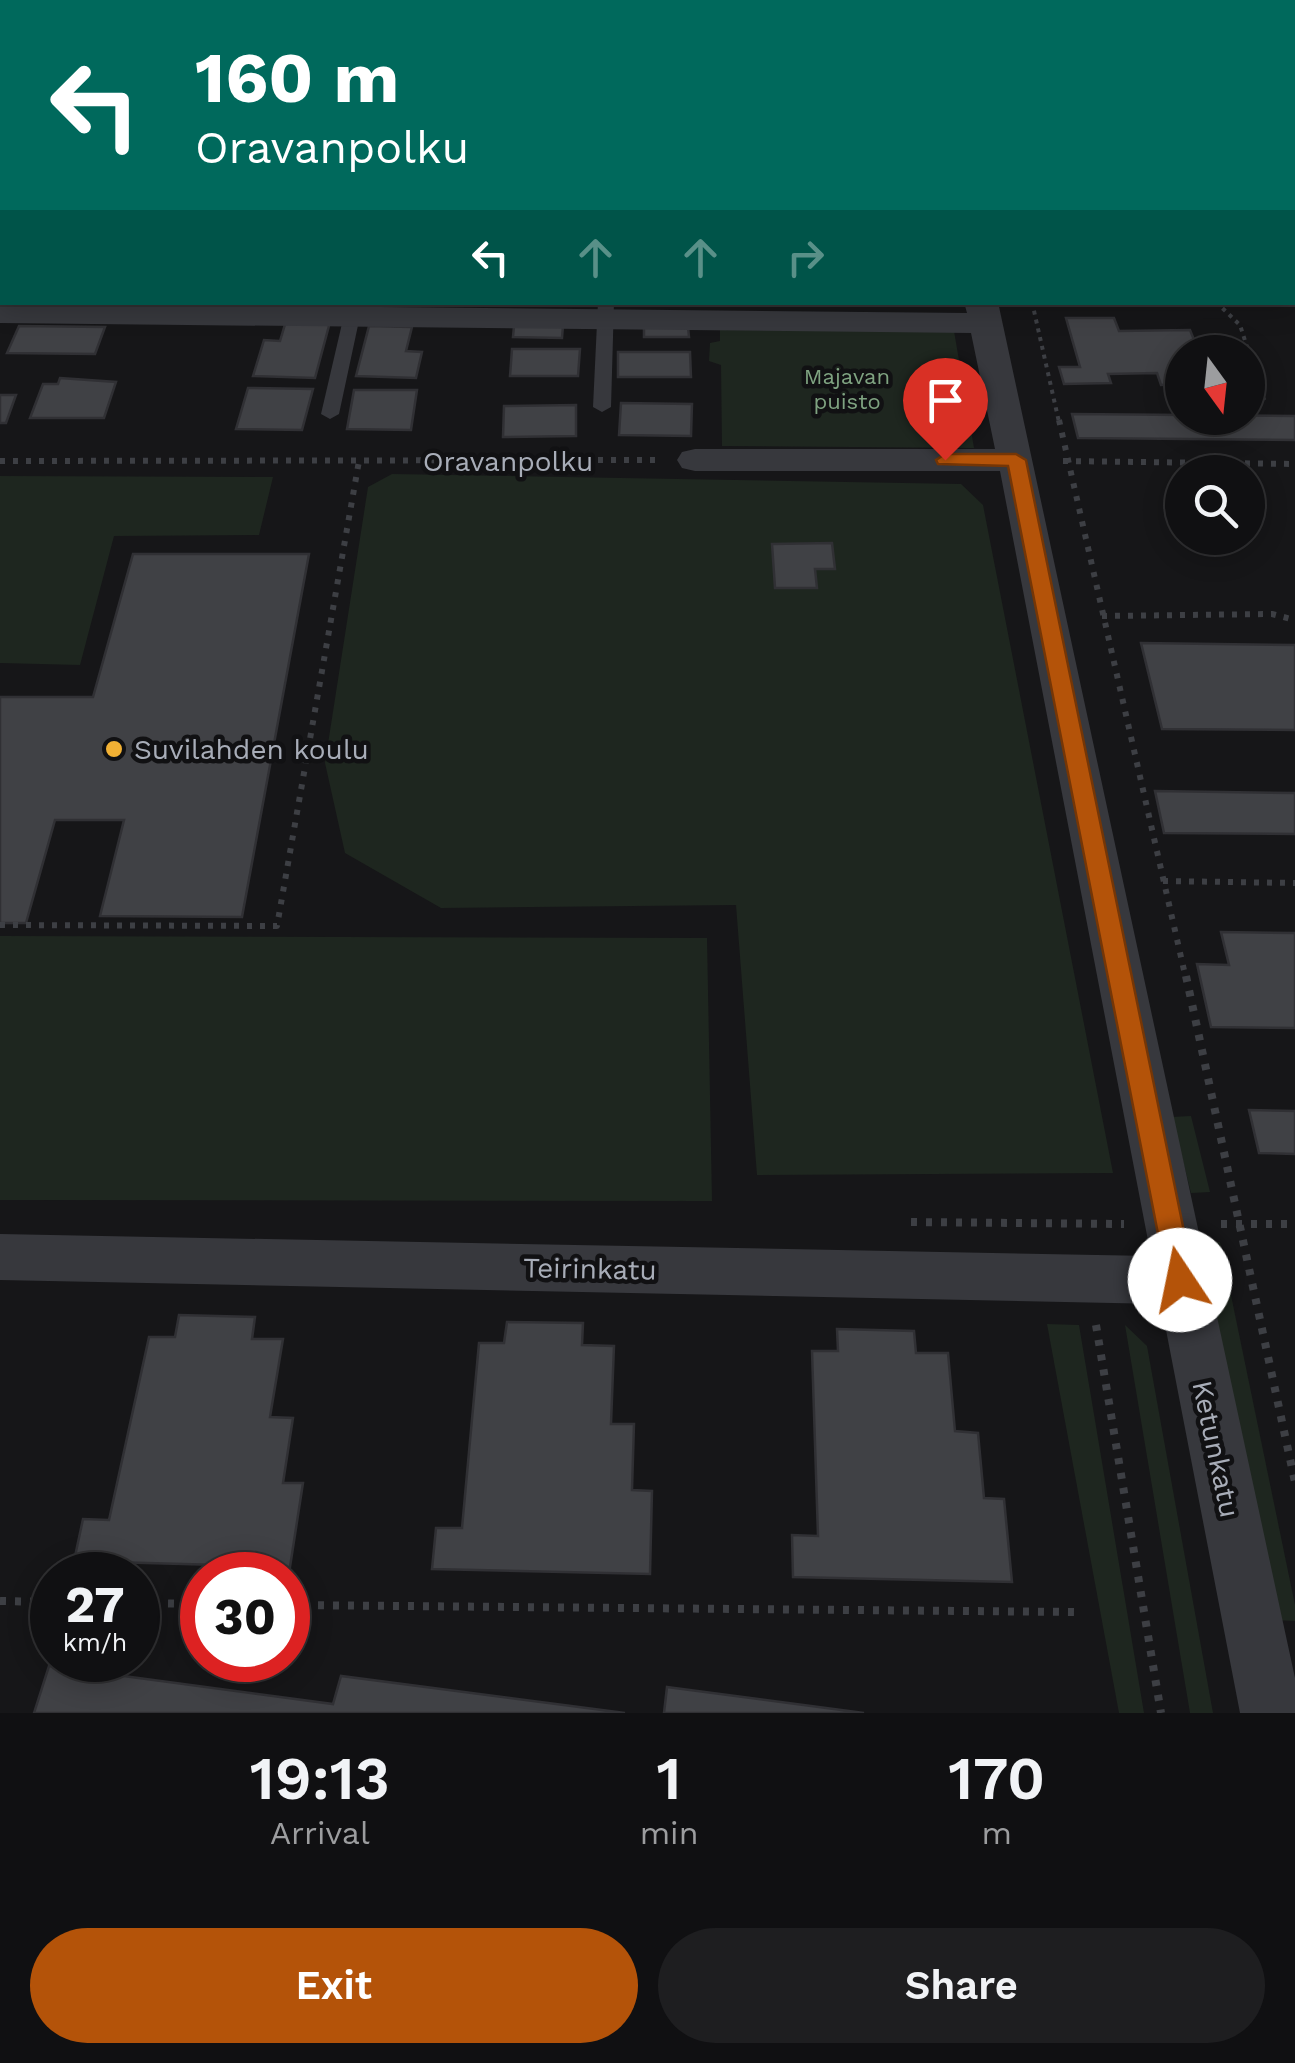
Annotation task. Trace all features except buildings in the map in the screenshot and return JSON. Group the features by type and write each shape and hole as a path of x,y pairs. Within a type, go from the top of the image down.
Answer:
{"street":[{"path":"0,313 88,308 982,312"},
{"name":"Ketunkatu","path":"982,312 1016,460 1271,1713"},
{"path":"695,460 1016,460"},
{"name":"Teirinkatu","path":"0,1257 1180,1280"}],"lane":[{"path":"330,414 354,309"},
{"path":"602,407 606,311"}],"path":[{"path":"1033,305 1242,1224 1295,1482"},
{"path":"1219,305 1240,324 1243,335"},
{"name":"Oravanpolku","path":"0,461 695,460"},
{"path":"1016,460 1295,464"},
{"path":"0,925 276,926 360,461"},
{"path":"1102,616 1272,614 1295,620"},
{"path":"1163,880 1295,883"},
{"path":"1081,1224 1161,1713"},
{"path":"1170,1224 1295,1224"},
{"path":"0,1601 30,1602"},
{"path":"310,1605 1077,1612"}],"green space":[{"name":"Majavan puisto","path":"720,330 954,331 974,448 722,446 721,365 709,361 710,343 720,341"},
{"path":"392,474 961,484 983,505 1113,1173 757,1175 736,905 441,908 345,853 325,763 368,487"},
{"path":"0,476 273,477 259,535 114,536 80,665 0,663"},
{"path":"0,936 707,938 712,1201 0,1200"},
{"path":"1191,1116 1210,1192 1191,1193 1172,1117"},
{"path":"1199,1242 1220,1242 1295,1605 1295,1621 1273,1620"},
{"path":"1047,1324 1079,1325 1144,1713 1119,1713"},
{"path":"1125,1325 1147,1346 1213,1713 1190,1713"}],"place":[{"name":"Suvilahden koulu","path":"114,749"}],"route":[{"path":"945,460 1016,460 1180,1280"}]}
